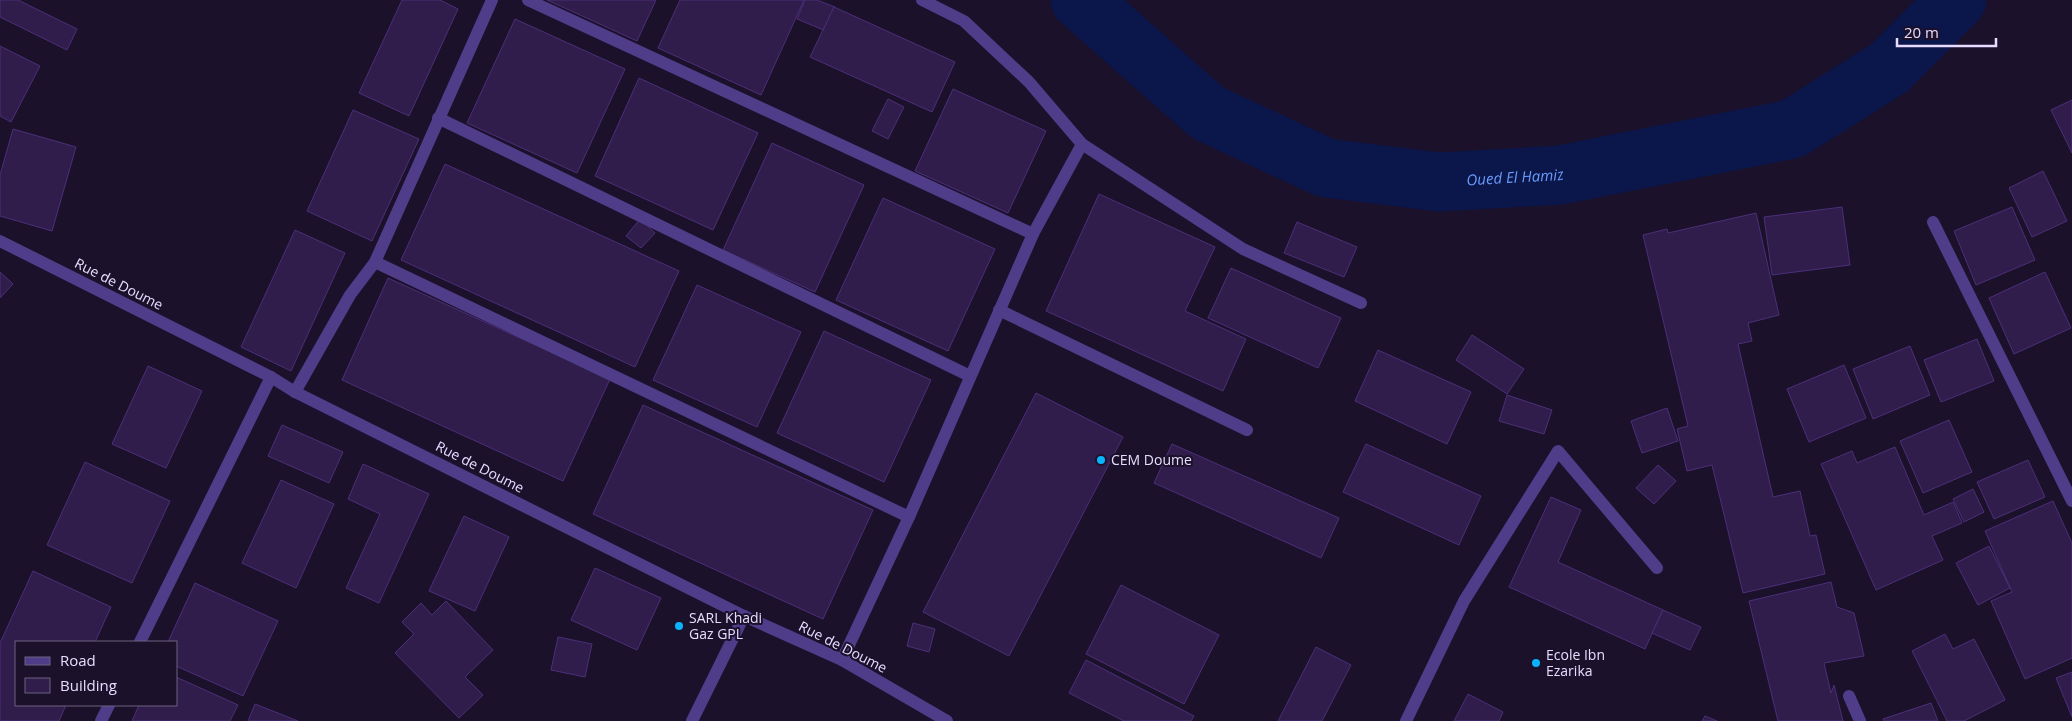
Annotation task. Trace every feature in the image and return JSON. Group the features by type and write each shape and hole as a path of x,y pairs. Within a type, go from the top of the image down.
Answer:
{"street":[{"path":"295,392 350,295 375,262 492,0"},
{"path":"528,0 1033,234"},
{"path":"922,0 964,21 1029,82 1082,144 1242,249 1361,302"},
{"path":"438,118 970,376"},
{"path":"842,660 909,517 1033,234 1082,144"},
{"path":"1933,222 2072,501"},
{"name":"Rue de Doume","path":"0,241 272,377 295,392 744,616 842,660 947,721"},
{"path":"375,262 909,517"},
{"path":"999,310 1247,430"},
{"path":"140,641 272,377"},
{"path":"1406,721 1464,601 1558,451 1657,568"},
{"path":"692,721 744,616"},
{"path":"1849,696 1860,721"},
{"path":"101,721 108,706"}],"building":[{"path":"0,0 18,0 77,29 67,50 0,17"},
{"path":"402,0 440,0 458,9 409,116 359,93"},
{"path":"547,0 656,0 637,41"},
{"path":"680,0 804,0 761,95 658,48"},
{"path":"805,0 817,0 835,7 826,31 797,19"},
{"path":"834,7 955,62 932,112 810,57"},
{"path":"515,19 625,69 577,173 467,123"},
{"path":"0,46 40,66 11,122 0,116"},
{"path":"639,78 758,133 713,230 595,176"},
{"path":"953,89 1046,131 1008,213 915,171"},
{"path":"888,99 904,107 888,139 872,131"},
{"path":"2072,100 2072,153 2051,110"},
{"path":"353,110 419,139 372,241 307,211"},
{"path":"13,129 76,147 52,231 0,216 0,175"},
{"path":"772,143 864,185 815,292 723,250"},
{"path":"445,164 679,271 635,367 401,260"},
{"path":"2043,171 2067,221 2032,237 2009,188"},
{"path":"1099,194 1215,247 1185,311 1246,339 1223,391 1046,311"},
{"path":"883,198 995,249 948,351 836,300"},
{"path":"1842,207 1850,265 1772,275 1764,217"},
{"path":"2012,207 2035,260 1976,285 1954,231"},
{"path":"1756,213 1779,315 1748,323 1752,341 1738,344 1773,497 1800,491 1810,536 1816,535 1825,574 1743,593 1712,465 1687,471 1677,429 1688,426 1643,235 1667,229 1668,233"},
{"path":"640,219 655,233 641,248 626,236"},
{"path":"1297,222 1357,247 1344,277 1284,253"},
{"path":"295,230 345,253 291,371 241,347"},
{"path":"1231,268 1341,318 1318,368 1208,318"},
{"path":"0,272 13,284 0,298"},
{"path":"2045,272 2071,328 2014,354 1989,298"},
{"path":"388,278 610,379 563,481 342,380"},
{"path":"697,285 801,332 757,427 653,380"},
{"path":"824,331 931,380 884,482 777,433"},
{"path":"1472,335 1524,369 1507,394 1456,360"},
{"path":"1977,339 1994,381 1941,402 1924,360"},
{"path":"1910,346 1930,395 1873,419 1853,369"},
{"path":"1378,350 1471,392 1447,444 1355,401"},
{"path":"1844,365 1866,418 1809,442 1787,389"},
{"path":"148,366 202,391 166,468 112,444"},
{"path":"1036,393 1123,437 1009,656 923,612"},
{"path":"1507,395 1552,410 1544,434 1499,421"},
{"path":"643,405 873,510 823,619 593,514"},
{"path":"1667,408 1678,441 1642,453 1631,421"},
{"path":"1949,420 1972,472 1923,493 1900,441"},
{"path":"282,425 343,452 329,483 268,456"},
{"path":"1172,444 1339,518 1321,558 1154,483"},
{"path":"1366,444 1481,496 1459,545 1343,492"},
{"path":"1895,447 1924,515 1953,502 1962,523 1932,536 1943,560 1876,590 1821,464 1852,451 1857,463"},
{"path":"2028,460 2045,497 1994,519 1977,482"},
{"path":"85,462 170,501 132,583 47,545"},
{"path":"363,464 429,494 379,603 346,588 380,514 348,499"},
{"path":"1658,465 1676,481 1654,504 1636,488"},
{"path":"281,480 334,504 296,588 242,563"},
{"path":"1973,489 1984,512 1964,522 1953,499"},
{"path":"1551,497 1581,510 1558,562 1663,610 1645,649 1509,587"},
{"path":"2053,501 2072,543 2072,658 2025,679 1991,601 2012,592 1985,531"},
{"path":"464,516 509,537 475,611 429,591"},
{"path":"1989,546 2010,588 1978,605 1956,563"},
{"path":"595,568 661,598 637,650 571,620"},
{"path":"33,571 111,607 95,641 15,641 15,706 66,706 59,721 0,721 0,643"},
{"path":"1831,582 1837,607 1854,613 1864,656 1824,663 1831,693 1834,685 1843,721 1778,721 1749,601"},
{"path":"195,583 278,621 243,696 178,667 178,641 168,641"},
{"path":"1121,585 1219,635 1184,704 1086,654"},
{"path":"446,601 493,650 465,677 483,695 459,718 395,653 414,634 402,622 421,603 432,615"},
{"path":"1663,610 1701,627 1690,650 1652,633"},
{"path":"913,623 935,629 929,652 907,646"},
{"path":"1945,634 1953,649 1974,639 2005,700 1964,721 1947,721 1912,651"},
{"path":"558,637 592,644 585,677 551,670"},
{"path":"1316,647 1351,665 1322,721 1278,721"},
{"path":"1086,660 1194,716 1191,721 1124,721 1069,693"},
{"path":"2072,672 2072,717 2056,678"},
{"path":"178,678 238,705 230,721 132,721 139,706 178,706"},
{"path":"1468,694 1503,712 1499,721 1454,721"},
{"path":"1931,703 1938,721 1884,721 1883,719"},
{"path":"255,704 298,721 248,721"},
{"path":"1705,716 1717,721 1702,721"}],"waterway":[{"name":"Oued El Hamiz","path":"1080,0 1208,113 1326,168 1439,182 1560,175 1792,129 1889,68 1957,0"}],"place":[{"name":"CEM Doume","path":"1101,460"},
{"name":"SARL Khadi Gaz GPL","path":"679,626"},
{"name":"Ecole Ibn Ezarika","path":"1536,663"}]}
